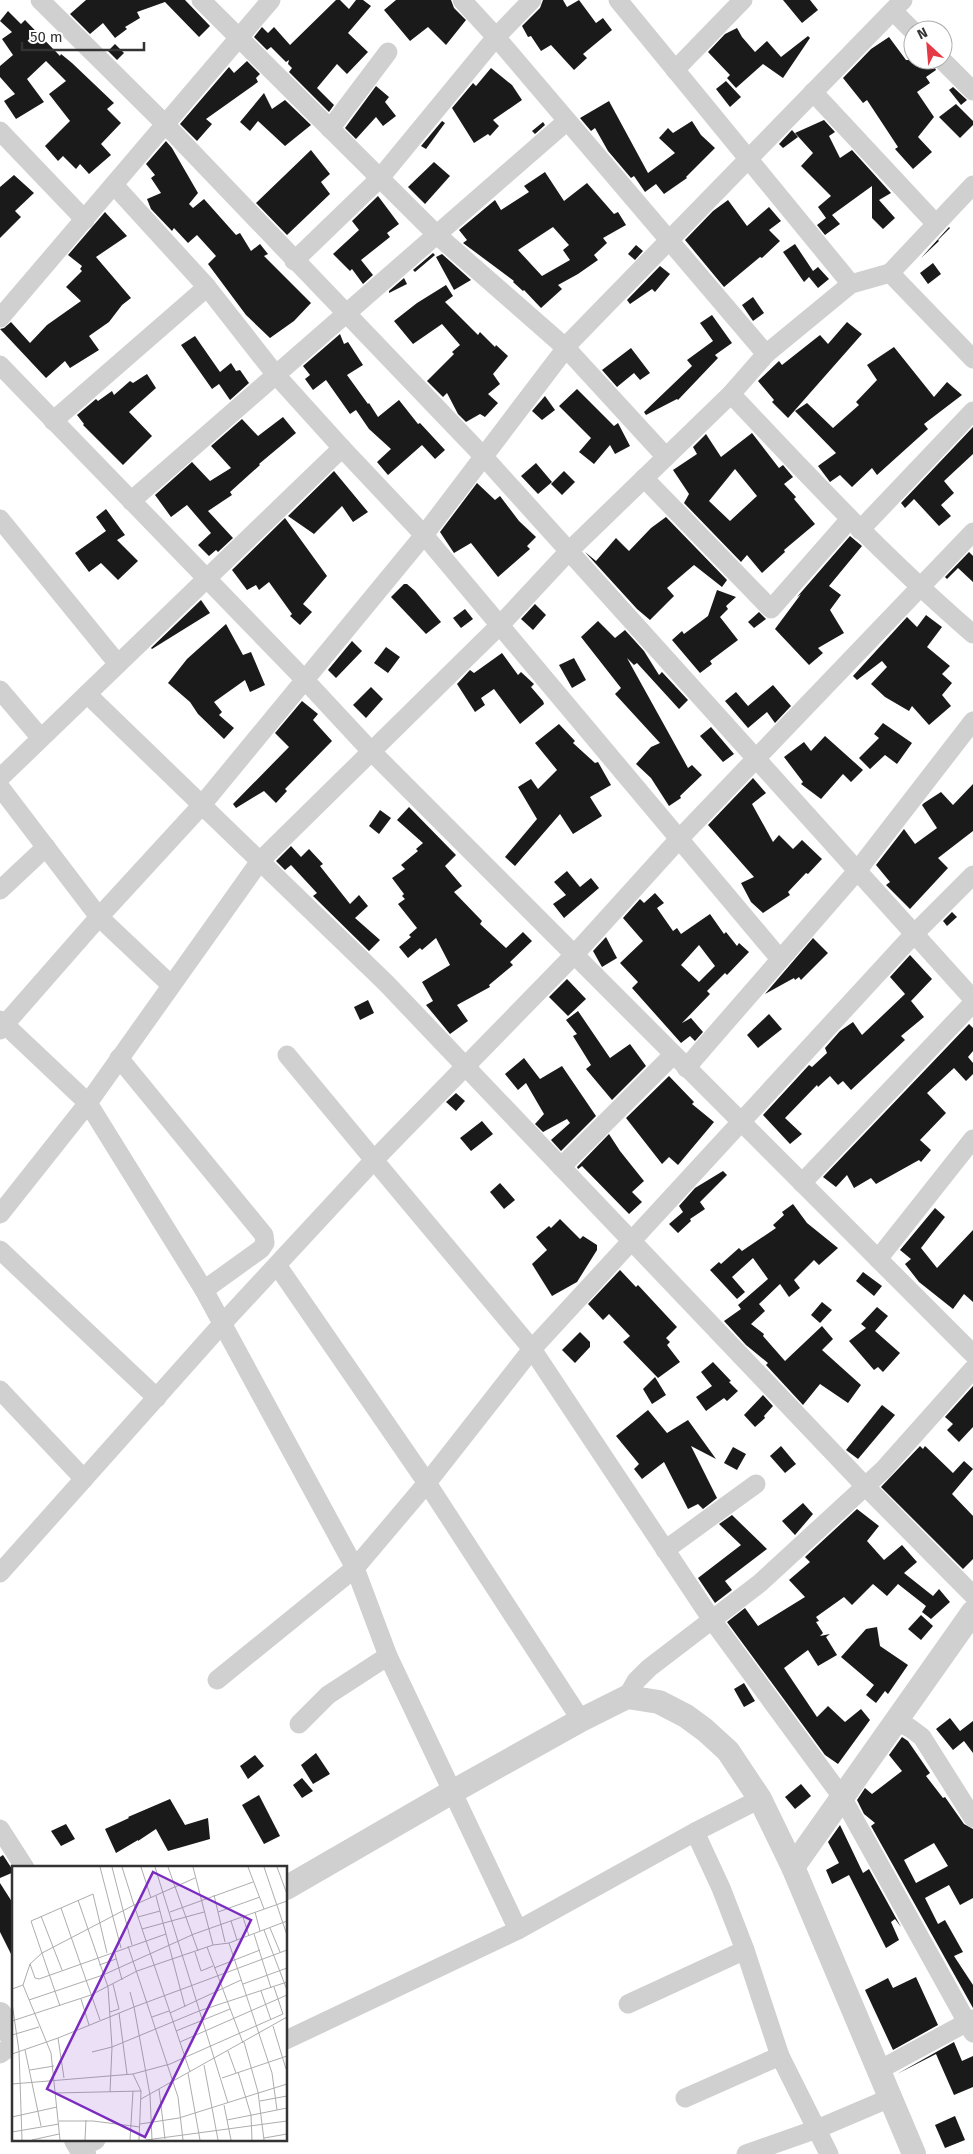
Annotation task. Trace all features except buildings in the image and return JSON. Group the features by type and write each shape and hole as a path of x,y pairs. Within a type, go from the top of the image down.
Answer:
{"street":[{"path":"40,0 166,125 294,261 484,457 973,999"},
{"path":"201,0 437,234 566,348 666,457"},
{"path":"0,318 271,0"},
{"path":"462,0 496,37 766,354"},
{"path":"294,261 380,178 496,37 532,0"},
{"path":"618,0 850,284"},
{"path":"675,70 743,0"},
{"path":"518,1930 388,1656 355,1568 204,1290 88,1103 2,1025 201,806 424,535 566,348 898,5 907,20"},
{"path":"330,129 388,52"},
{"path":"952,70 973,91"},
{"path":"813,92 936,224"},
{"path":"131,501 567,121"},
{"path":"0,131 84,220"},
{"path":"114,184 207,287 276,375 424,535 501,624 780,959"},
{"path":"0,1214 88,1103 260,861 370,750 501,624 568,551 731,394 766,354 850,284 890,274 973,185"},
{"path":"890,274 973,359"},
{"path":"53,421 207,287"},
{"path":"0,366 208,579 370,750 973,1354"},
{"path":"731,394 855,525 920,588 973,634"},
{"path":"644,478 771,609 973,411"},
{"path":"0,778 40,736 208,579 342,448"},
{"path":"0,519 118,664"},
{"path":"0,1573 222,1324 374,1160 574,955 679,839 973,532"},
{"path":"0,690 40,736"},
{"path":"87,694 386,983 865,1486 973,1594"},
{"path":"561,1167 680,1061 780,959 857,871 973,722"},
{"path":"0,788 100,917 171,985"},
{"path":"0,890 46,847"},
{"path":"217,1680 355,1568 427,1483 532,1349 914,934 973,875"},
{"path":"802,1183 973,1003"},
{"path":"288,1055 532,1349 712,1620 842,1797 971,2025 878,2070"},
{"path":"119,1058 264,1235 265,1243 261,1248 204,1290"},
{"path":"878,1259 973,1139"},
{"path":"0,1250 157,1398"},
{"path":"277,1265 427,1483 581,1720"},
{"path":"288,1887 452,1792 581,1720 627,1697 636,1681 649,1668 760,1583 883,1470 973,1369"},
{"path":"0,1390 84,1480"},
{"path":"665,1550 756,1484"},
{"path":"793,1867 973,1612"},
{"path":"299,1724 328,1695 388,1656"},
{"path":"627,1697 659,1702 686,1716 705,1730 728,1751 760,1799 793,1867 914,2154"},
{"path":"896,1721 922,1737 973,1818"},
{"path":"288,2039 518,1930 695,1832 760,1799"},
{"path":"0,1829 25,1866"},
{"path":"695,1832 721,1888 745,1950 780,2056 829,2154"},
{"path":"628,2004 745,1950"},
{"path":"0,2014 12,2038"},
{"path":"0,2054 12,2044"},
{"path":"685,2098 780,2056"},
{"path":"746,2154 817,2129 890,2098"}]}
